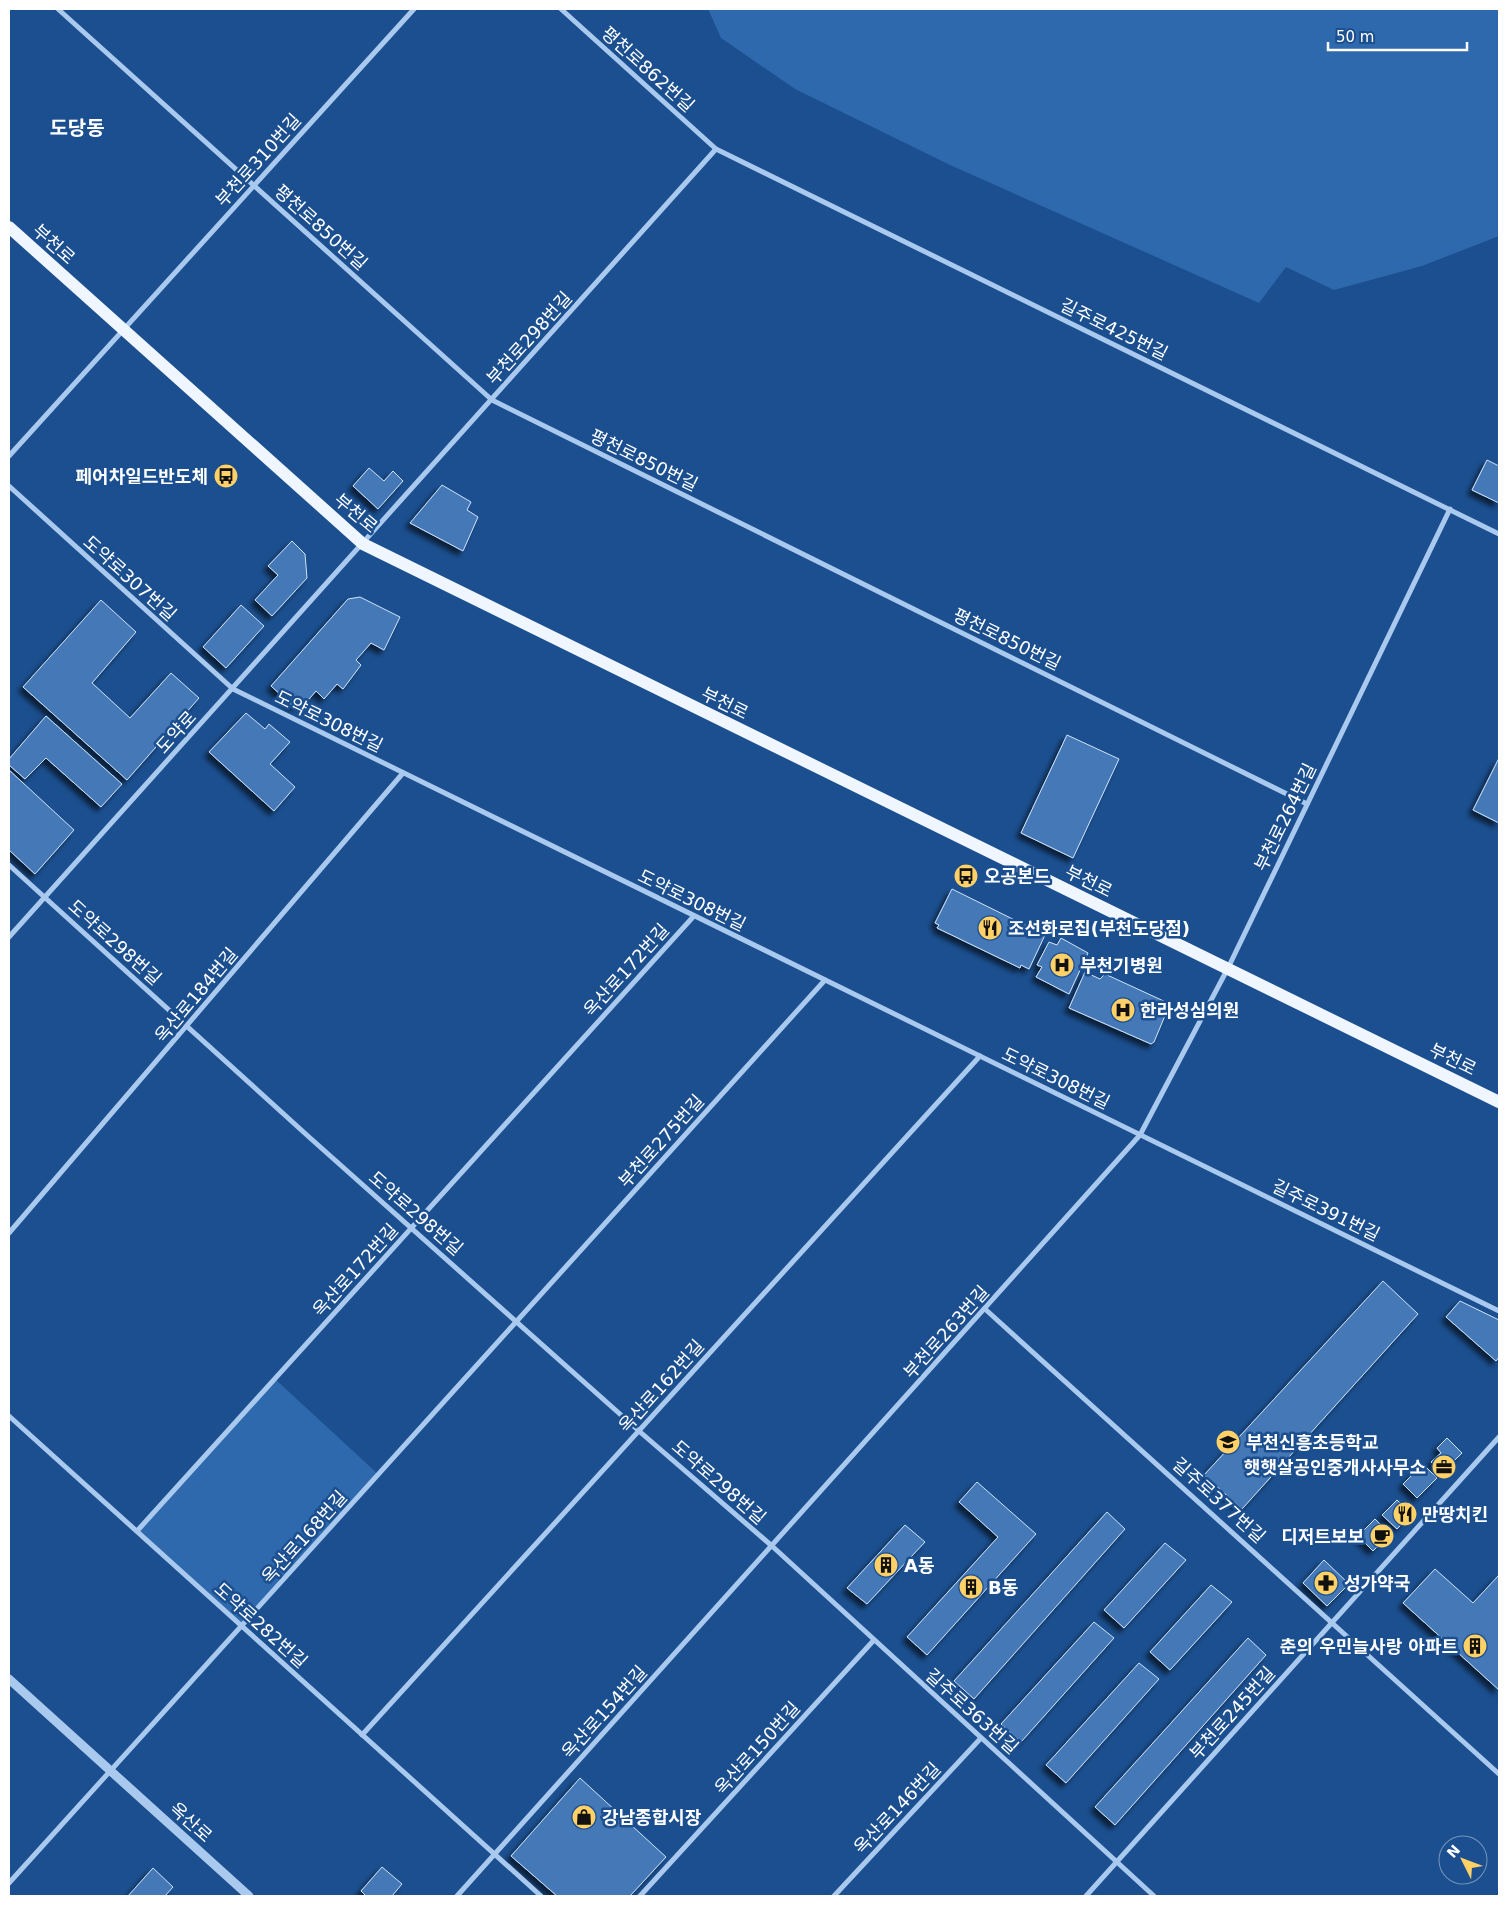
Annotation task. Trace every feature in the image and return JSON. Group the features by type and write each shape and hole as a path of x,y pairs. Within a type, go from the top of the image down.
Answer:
{"main road":[{"name":"부천로","path":"9,227 363,544 1499,1102"}],"street":[{"name":"평천로850번길","path":"58,9 492,400 1307,804"},
{"name":"부천로310번길","path":"9,456 414,9"},
{"name":"평천로862번길","path":"561,9 716,149"},
{"name":"부천로298번길","path":"363,544 716,149"},
{"name":"길주로425번길","path":"716,149 1499,534"},
{"name":"도약로307번길","path":"9,486 233,689"},
{"name":"부천로264번길","path":"1140,1135 1228,968 1450,509"},
{"name":"도약로","path":"9,937 363,544"},
{"name":"도약로308번길","path":"233,689 693,917 1140,1135"},
{"name":"옥산로184번길","path":"9,1233 403,773"},
{"name":"도약로298번길","path":"9,865 639,1431 772,1546"},
{"name":"옥산로172번길","path":"138,1531 693,917"},
{"name":"부천로275번길","path":"517,1321 825,980"},
{"name":"옥산로162번길","path":"362,1734 980,1056"},
{"name":"부천로263번길","path":"772,1546 1140,1135"},
{"name":"길주로391번길","path":"1140,1135 1499,1311"},
{"name":"길주로377번길","path":"985,1309 1499,1774"},
{"name":"옥산로168번길","path":"111,1771 517,1321"},
{"name":"도약로282번길","path":"9,1416 541,1896"},
{"name":"부천로245번길","path":"1086,1896 1499,1437"},
{"name":"길주로363번길","path":"772,1546 1154,1896"},
{"name":"옥산로154번길","path":"457,1896 772,1546"},
{"name":"옥산로150번길","path":"640,1896 874,1640"},
{"name":"옥산로","path":"9,1679 249,1896"},
{"name":"옥산로146번길","path":"834,1896 981,1738"},
{"path":"9,1883 111,1771"}],"shaded area":[{"path":"708,9 1499,9 1499,236 1422,266 1334,290 1286,267 1259,303 950,165 795,89 721,38"},
{"path":"275,1379 379,1475 242,1626 137,1531"}],"building":[{"path":"1487,460 1499,466 1499,503 1472,490"},
{"path":"369,468 384,481 393,471 403,481 378,509 353,486"},
{"path":"442,485 471,502 467,510 478,517 463,551 410,523"},
{"path":"292,541 305,554 307,578 272,616 255,600 278,575 268,566"},
{"path":"360,597 400,617 384,650 371,643 356,660 361,665 343,689 337,684 324,699 316,691 304,705 299,701 294,707 271,686 348,599"},
{"path":"101,600 136,632 92,683 130,718 171,673 199,698 127,780 23,687"},
{"path":"241,605 264,626 226,668 203,647"},
{"path":"246,713 265,729 269,724 290,742 270,764 295,787 274,811 209,752"},
{"path":"46,716 122,784 101,807 46,758 25,779 9,765 9,759"},
{"path":"1067,735 1119,759 1073,858 1021,833"},
{"path":"1499,758 1499,823 1473,810"},
{"path":"9,770 74,830 35,874 9,850"},
{"path":"952,889 1045,935 1029,969 1021,965 1020,968 937,928 939,925 935,923"},
{"path":"1061,938 1088,953 1069,994 1036,977 1042,967 1037,965 1049,942 1057,945"},
{"path":"1085,972 1100,979 1105,974 1168,1003 1169,1006 1154,1042 1151,1044 1069,1008"},
{"path":"1383,1281 1418,1314 1242,1509 1204,1475"},
{"path":"1460,1301 1499,1320 1499,1357 1496,1361 1446,1317"},
{"path":"1447,1438 1462,1453 1442,1473 1431,1462 1441,1453 1437,1448"},
{"path":"1423,1464 1437,1478 1417,1498 1403,1484"},
{"name":"B동","path":"977,1482 1036,1534 927,1655 907,1637 998,1537 959,1502"},
{"path":"1397,1500 1412,1514 1397,1529 1382,1515"},
{"path":"1107,1512 1125,1529 974,1699 954,1681"},
{"path":"1375,1519 1390,1534 1373,1551 1358,1536"},
{"name":"A동","path":"905,1525 925,1542 867,1604 847,1588"},
{"path":"1165,1543 1186,1560 1124,1628 1104,1610"},
{"name":"성가약국","path":"1324,1560 1349,1584 1327,1606 1303,1583"},
{"name":"춘의 우민늘사랑 아파트","path":"1435,1569 1473,1603 1499,1575 1499,1690 1403,1603"},
{"path":"1211,1585 1232,1602 1170,1670 1150,1652"},
{"path":"1094,1622 1114,1638 1021,1742 1001,1724"},
{"path":"1248,1638 1266,1655 1115,1825 1095,1807"},
{"path":"1139,1663 1159,1679 1066,1783 1046,1765"},
{"name":"강남종합시장","path":"580,1778 666,1857 630,1896 557,1896 511,1856"},
{"path":"382,1867 402,1884 392,1896 366,1896 361,1891"},
{"path":"153,1868 173,1887 165,1896 128,1896"}],"place":[{"name":"페어차일드반도체","path":"226,476"},
{"name":"오공본드","path":"966,876"},
{"name":"조선화로집(부천도당점)","path":"990,928"},
{"name":"부천기병원","path":"1062,965"},
{"name":"한라성심의원","path":"1123,1010"},
{"name":"부천신흥초등학교","path":"1228,1442"},
{"name":"햇햇살공인중개사사무소","path":"1444,1467"},
{"name":"만땅치킨","path":"1405,1514"},
{"name":"디저트보보","path":"1382,1536"},
{"name":"A동","path":"886,1565"},
{"name":"성가약국","path":"1326,1583"},
{"name":"B동","path":"971,1587"},
{"name":"춘의 우민늘사랑 아파트","path":"1475,1646"},
{"name":"강남종합시장","path":"584,1817"}],"district":[{"name":"도당동","path":"77,128"}]}
